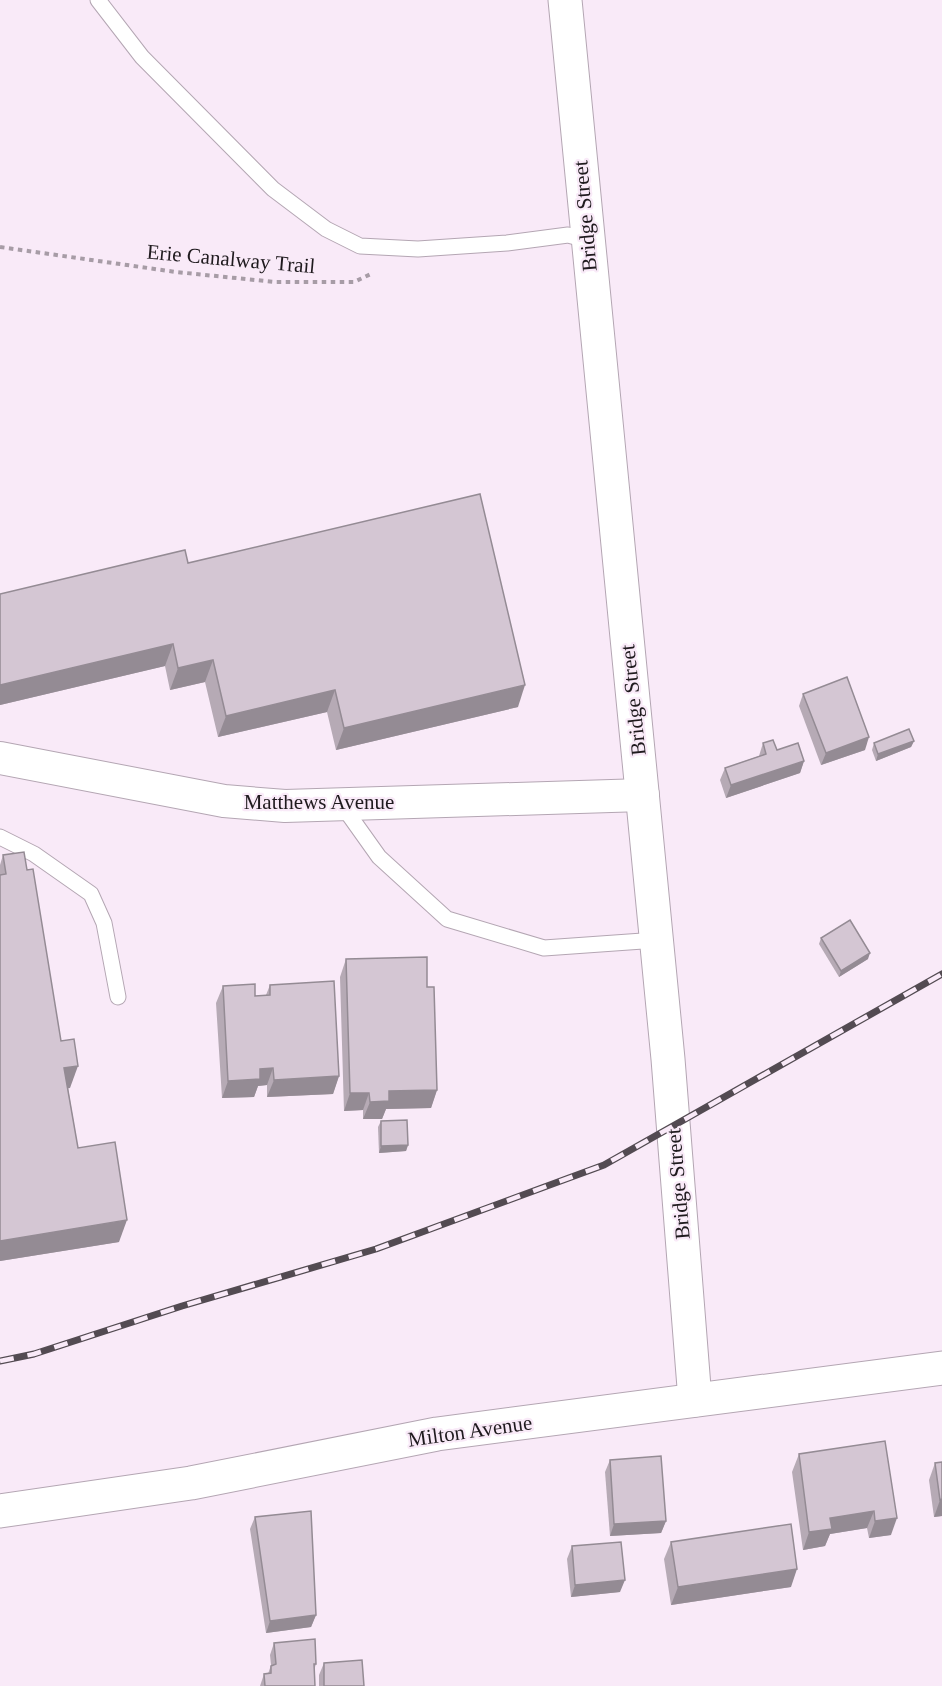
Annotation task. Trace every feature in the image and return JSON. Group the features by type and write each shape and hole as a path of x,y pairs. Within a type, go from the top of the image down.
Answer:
{"main road":[{"name":"Bridge Street","path":"565,0 657,940 695,1400"},
{"name":"Milton Avenue","path":"0,1511 191,1483 437,1434 942,1368"}],"street":[{"name":"Matthews Avenue","path":"0,758 224,801 285,806 643,795"}],"lane":[{"path":"98,0 141,57 273,189 326,229 360,246 418,249 507,243 568,235 587,240"},
{"path":"342,805 379,856 447,919 544,948 657,940"},
{"path":"0,837 34,854 91,894 104,923 118,997"}],"path":[{"name":"Erie Canalway Trail","path":"0,247 176,272 275,282 354,282 383,268"}],"building":[{"path":"480,494 525,685 344,728 335,690 226,716 213,660 178,668 173,644 0,685 0,594 185,550 188,563"},
{"path":"847,677 869,737 826,753 803,694"},
{"path":"909,729 914,741 878,754 874,743"},
{"path":"773,740 777,750 798,743 804,761 731,785 725,768 766,754 763,743"},
{"path":"24,852 27,870 33,869 61,1041 74,1039 78,1066 64,1068 78,1148 115,1142 127,1220 0,1241 0,875 6,874 3,855"},
{"path":"850,920 870,953 841,971 821,938"},
{"path":"427,957 427,987 434,987 437,1090 389,1091 389,1101 370,1102 369,1093 350,1093 346,959"},
{"path":"334,981 339,1076 274,1080 273,1068 260,1069 260,1079 228,1081 223,986 255,984 255,996 270,995 270,985"},
{"path":"407,1120 408,1145 381,1146 381,1121"},
{"path":"885,1441 897,1518 875,1521 874,1511 830,1518 832,1529 809,1532 799,1454"},
{"path":"661,1456 666,1521 614,1524 610,1460"},
{"path":"942,1462 942,1499 940,1500 935,1463"},
{"path":"311,1511 316,1615 270,1621 255,1517"},
{"path":"791,1524 797,1569 678,1587 671,1542"},
{"path":"621,1542 625,1580 575,1585 572,1546"},
{"path":"315,1639 315,1686 265,1686 264,1674 271,1673 271,1666 276,1664 274,1643"},
{"path":"362,1660 364,1686 324,1686 324,1663"}],"railway":[{"path":"0,1361 34,1354 182,1306 376,1249 604,1165 942,974"}]}
